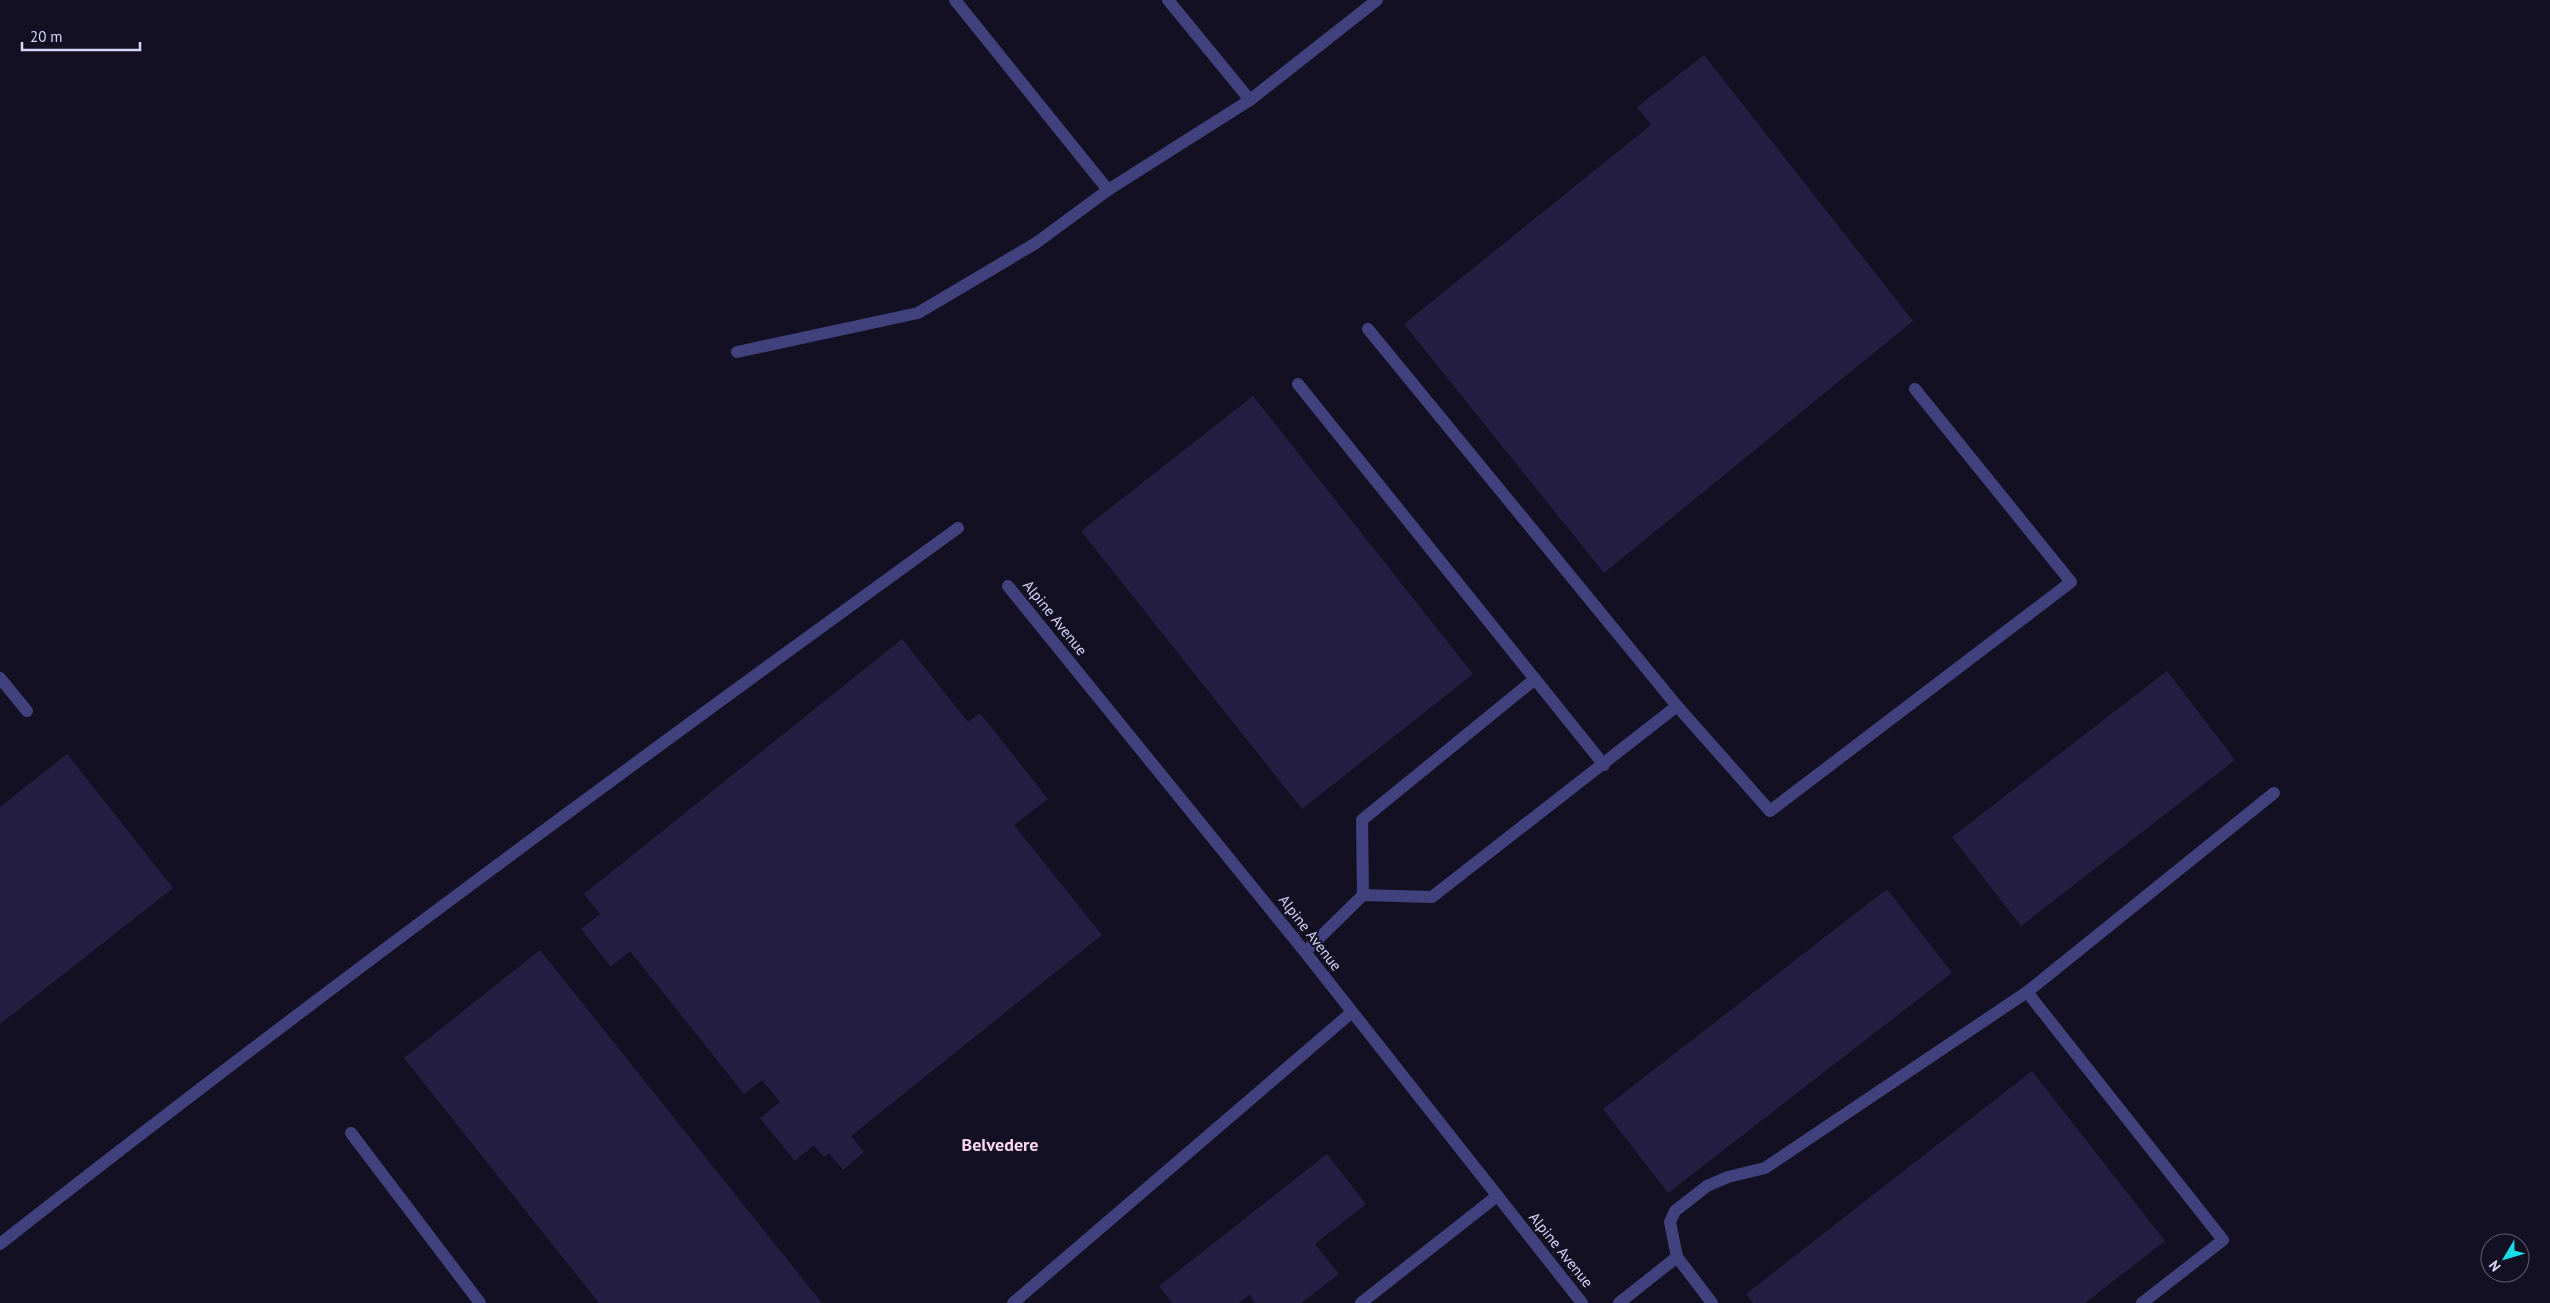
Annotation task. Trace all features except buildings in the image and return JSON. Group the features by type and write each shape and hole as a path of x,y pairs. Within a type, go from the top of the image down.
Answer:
{"street":[{"path":"955,0 1108,190"},
{"path":"1168,0 1250,100"},
{"path":"737,352 918,313 1036,243 1108,190 1250,100 1377,0"},
{"path":"1368,329 1677,706 1770,811 2071,582 1915,389"},
{"path":"1298,384 1604,765"},
{"path":"0,1244 196,1090 654,748 958,528"},
{"name":"Alpine Avenue","path":"1008,586 1305,952 1351,1013 1582,1303"},
{"path":"0,678 26,712"},
{"path":"1363,895 1362,820 1535,679"},
{"path":"1305,952 1363,895 1432,897 1604,765 1677,706"},
{"path":"1712,1303 1676,1258 1671,1237 1670,1222 1675,1211 1692,1195 1728,1177 1765,1168 2027,992 2274,793"},
{"path":"2027,992 2223,1240 2142,1303"},
{"path":"1013,1303 1351,1013"},
{"path":"351,1133 480,1303"},
{"path":"1361,1303 1496,1196"},
{"path":"1619,1303 1676,1258"}],"district":[{"name":"Belvedere","path":"1000,1145"}]}
